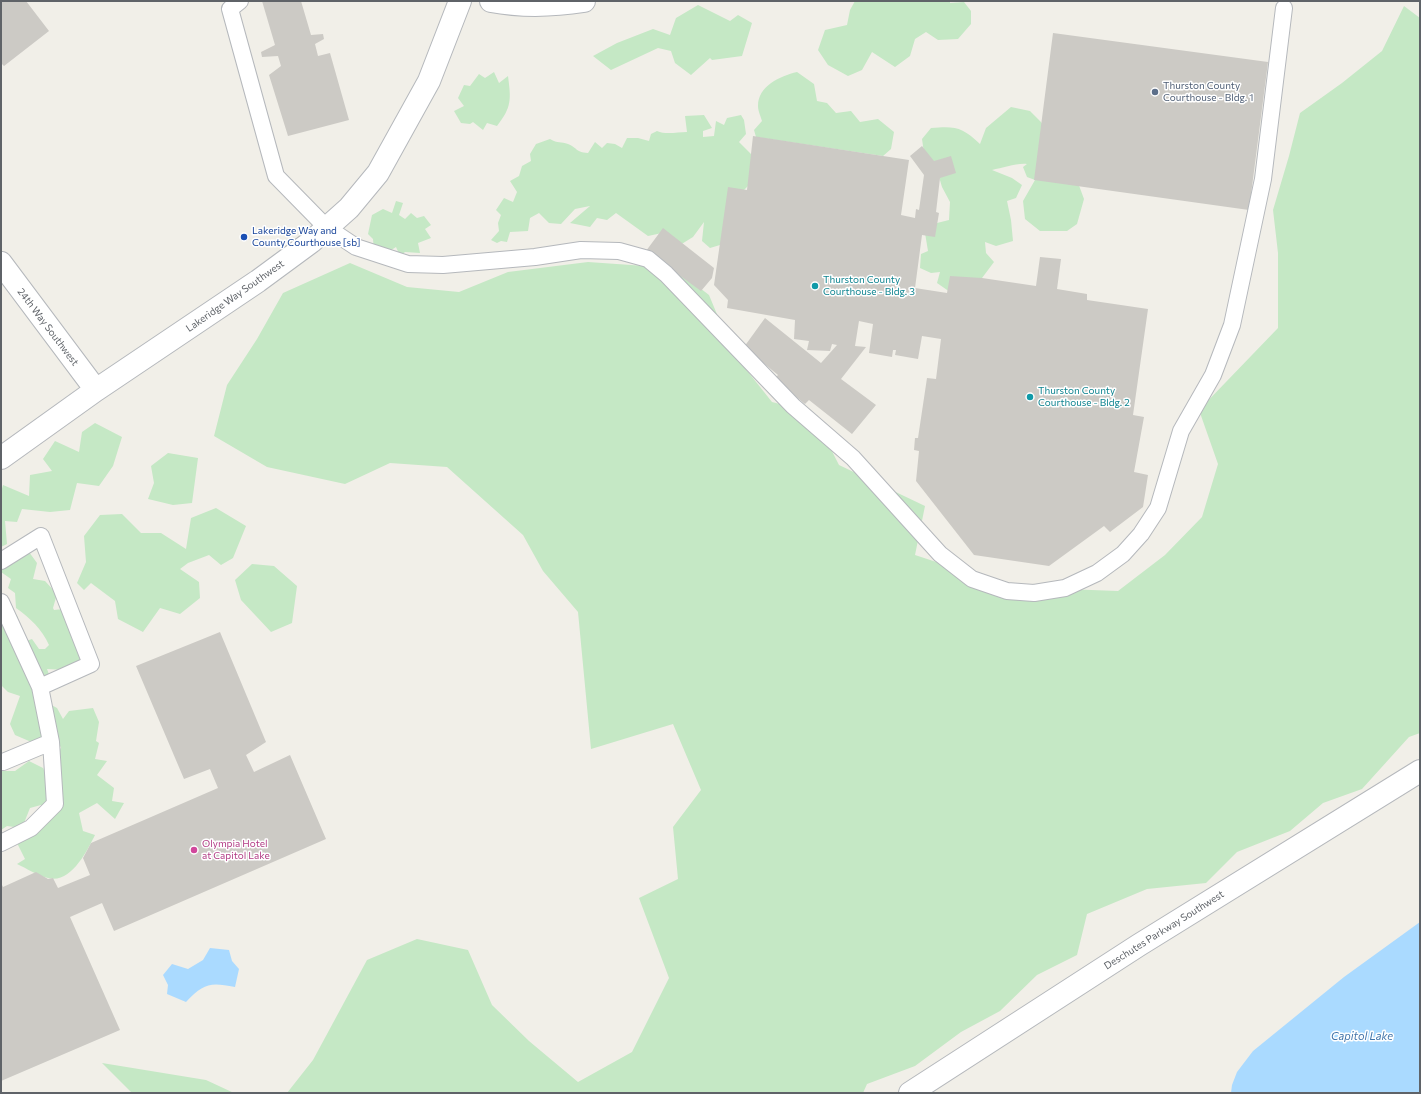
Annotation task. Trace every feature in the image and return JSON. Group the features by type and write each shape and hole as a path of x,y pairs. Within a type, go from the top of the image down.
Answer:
{"street":[{"name":"Lakeridge Way Southwest","path":"1,458 96,390 258,281 311,242 348,208 378,173 428,81 460,1"},
{"path":"490,1 516,6 558,6 584,1"},
{"name":"24th Way Southwest","path":"1,263 96,390"},
{"name":"Deschutes Parkway Southwest","path":"910,1093 1139,945 1420,771"}],"lane":[{"path":"240,1 230,9 276,176 326,227 356,247 408,264 443,265 535,257 581,250 619,251 648,259 666,274 793,406 853,458 940,554 972,579 1007,591 1034,593 1065,588 1097,573 1123,554 1141,534 1158,508 1181,431 1213,375 1232,325 1263,179 1284,8"},
{"path":"1,561 41,536 91,664 40,687"},
{"path":"1,602 40,687 51,742 55,804 32,828 1,842"},
{"path":"3,762 51,742"}],"green space":[{"path":"855,1 964,2 971,11 971,24 958,39 938,40 926,32 915,39 910,56 895,67 872,52 862,70 848,76 828,65 818,50 825,30 847,25 850,10"},
{"path":"698,5 730,21 738,15 752,23 742,56 712,60 710,58 691,75 675,63 671,51 658,48 611,70 593,56 617,43 653,29 670,35 676,18"},
{"path":"1404,6 1420,18 1420,733 1409,737 1362,789 1323,803 1290,831 1237,852 1206,883 1147,889 1087,914 1077,955 1037,975 1000,1011 961,1032 915,1066 867,1084 863,1093 287,1093 313,1060 367,960 417,939 468,950 492,1005 529,1041 578,1082 632,1052 669,978 639,898 678,879 673,827 701,790 673,724 591,749 578,612 543,571 523,535 447,467 390,463 345,484 267,467 214,436 227,385 257,339 283,293 350,263 407,287 459,292 508,272 588,262 674,268 709,295 733,353 772,402 812,412 839,465 925,506 915,555 1012,587 1118,591 1165,555 1202,517 1218,464 1199,410 1278,328 1278,253 1273,210 1300,113 1342,83 1382,51"},
{"path":"494,72 499,83 508,76 510,97 508,108 502,119 497,126 487,123 483,130 473,122 470,124 461,123 454,111 464,106 458,98 464,85 470,86 479,74 485,78"},
{"path":"797,72 814,84 817,101 827,103 836,113 851,111 860,122 878,119 894,132 891,149 883,156 756,137 754,130 762,121 758,106 762,93 777,79"},
{"path":"1011,107 1030,111 1041,122 1077,180 1084,199 1077,224 1067,231 1040,231 1025,219 1023,201 1035,180 1027,177 1023,167 1027,164 1014,165 992,170 1012,178 1022,185 1016,198 1007,201 1013,241 996,246 985,242 986,253 994,262 982,278 950,292 937,283 940,272 931,273 920,268 921,254 928,251 925,233 937,223 949,220 950,202 942,187 935,163 924,153 922,139 931,128 947,127 963,131 980,144 986,128"},
{"path":"704,115 712,128 703,131 703,137 714,136 716,121 724,125 727,118 741,115 744,120 746,134 739,142 751,154 754,180 737,197 720,245 710,248 702,241 704,222 693,237 680,245 662,233 648,236 616,213 607,220 597,218 590,227 570,223 590,206 575,209 561,224 549,223 539,213 530,218 528,231 510,232 507,242 501,241 497,243 491,240 499,231 498,223 501,215 496,210 504,198 513,202 517,192 510,181 519,176 522,166 531,161 530,154 536,144 550,139 568,144 579,151 588,153 595,142 602,148 607,143 615,144 622,148 627,138 638,138 649,141 651,134 657,131 668,133 687,132 685,116"},
{"path":"396,201 403,203 399,215 405,219 411,213 417,218 424,216 431,225 425,229 431,238 418,243 420,253 405,252 400,256 396,247 385,254 374,251 373,239 368,234 372,215 383,209 392,213"},
{"path":"95,423 122,437 113,466 99,486 77,483 70,510 50,512 22,509 17,522 5,521 7,544 1,547 1,492 3,485 29,496 30,475 52,471 43,459 55,441 79,452 82,432"},
{"path":"168,453 198,458 192,503 173,505 148,499 154,483 151,466"},
{"path":"216,508 246,526 233,558 221,565 209,555 188,563 180,569 199,582 200,598 180,614 160,608 143,632 118,619 115,601 91,583 84,590 77,583 86,562 84,536 100,515 122,514 141,533 161,533 186,549 191,518"},
{"path":"29,552 37,563 33,579 45,581 57,594 53,608 54,610 63,609 74,623 71,638 81,643 82,661 67,670 47,669 53,685 44,701 57,708 63,719 69,711 93,708 99,722 96,741 99,743 95,759 107,761 97,775 114,788 112,801 124,803 115,819 97,803 79,813 83,831 95,835 88,849 77,865 64,876 56,879 40,876 17,864 25,859 16,841 41,824 41,805 30,808 22,828 7,826 1,830 2,771 15,771 29,761 43,768 49,781 61,747 47,737 36,744 15,735 10,724 20,696 8,692 1,685 1,606 7,606 18,617 17,623 26,641 32,639 39,649 45,649 49,645 35,624 16,608 15,593 8,588 11,579 1,572 5,565"},
{"path":"252,564 274,566 297,586 292,623 271,632 241,600 235,580"},
{"path":"102,1063 206,1080 234,1093 132,1093"}],"water":[{"name":"Capitol Lake","path":"1420,922 1420,1093 1231,1093 1232,1085 1237,1072 1253,1051 1344,977"},
{"path":"210,948 229,950 232,961 239,969 235,987 219,985 208,986 198,991 186,1002 167,994 168,985 163,975 172,964 188,969 203,960"}],"building":[{"path":"1,1 26,1 49,31 4,66 1,63"},
{"path":"262,1 301,1 311,35 323,34 324,39 315,44 318,56 330,53 349,120 288,136 269,75 281,66 278,56 262,57 261,52 275,45"},
{"name":"Thurston County Courthouse - Bldg. 1","path":"1053,33 1268,62 1249,210 1034,180"},
{"path":"753,136 909,160 901,215 915,218 916,209 919,210 924,175 910,156 922,146 934,161 951,156 956,173 940,178 936,212 939,213 935,237 922,235 915,288 947,293 950,276 982,278 1036,286 1040,257 1061,259 1057,289 1087,294 1087,300 1148,309 1133,415 1144,417 1134,472 1148,475 1143,507 1110,532 1104,526 1049,566 974,555 916,481 919,451 914,450 915,438 918,438 927,378 936,379 941,339 922,336 918,359 895,355 896,350 893,350 892,357 869,353 873,324 859,321 855,346 866,347 841,379 876,405 852,434 809,400 805,404 774,379 778,375 744,347 765,318 821,363 837,345 832,344 830,351 807,350 809,341 794,339 795,320 727,308 728,300 714,285 728,187 747,190"},
{"path":"663,228 714,268 712,278 701,291 646,251"},
{"name":"Olympia Hotel at Capitol Lake","path":"220,632 266,742 246,755 254,772 290,755 326,839 114,931 102,903 70,917 120,1030 1,1081 1,883 3,887 36,872 48,879 53,878 58,888 90,875 83,858 91,843 218,788 210,769 184,779 136,666"}],"place":[{"name":"Thurston County Courthouse - Bldg. 1","path":"1155,92"},
{"name":"Lakeridge Way and County Courthouse [sb]","path":"244,237"},
{"name":"Thurston County Courthouse - Bldg. 3","path":"815,286"},
{"name":"Thurston County Courthouse - Bldg. 2","path":"1030,397"},
{"name":"Olympia Hotel at Capitol Lake","path":"194,850"}]}
